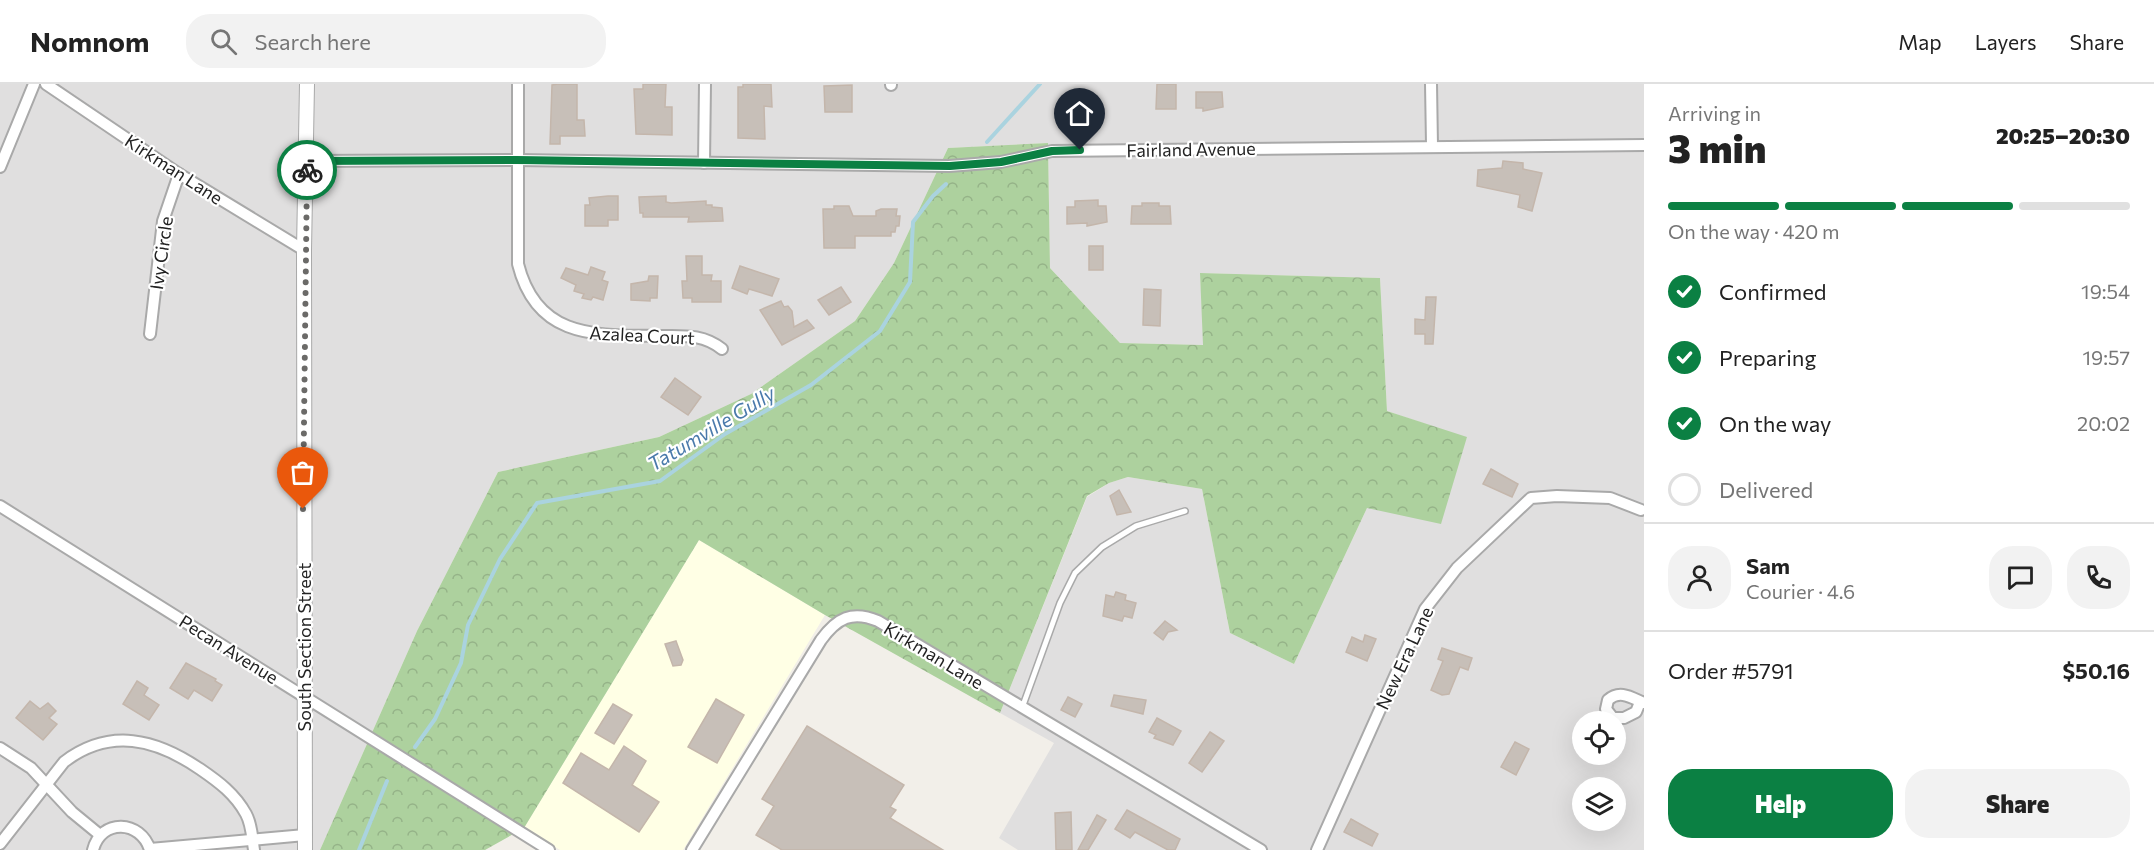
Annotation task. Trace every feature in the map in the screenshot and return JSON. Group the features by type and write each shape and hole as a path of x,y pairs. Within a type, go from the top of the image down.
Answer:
{"street":[{"path":"0,167 34,84"},
{"name":"Kirkman Lane","path":"46,84 179,174 304,250"},
{"name":"South Section Street","path":"305,850 304,250 307,84"},
{"name":"Azalea Court","path":"518,84 518,264 527,291 545,313 567,327 582,332 603,335 698,336 722,349"},
{"path":"704,163 705,84"},
{"path":"1431,84 1432,145"},
{"name":"Fairland Avenue","path":"307,161 517,160 950,166 1001,162 1052,151 1432,145 1644,145"},
{"name":"Ivy Circle","path":"150,334 163,221 179,174"},
{"name":"New Era Lane","path":"1317,850 1425,609 1457,568 1531,498 1557,496 1611,498 1641,510"},
{"name":"Pecan Avenue","path":"0,506 549,850"},
{"name":"Kirkman Lane","path":"692,850 828,630 846,616 861,615 878,621 1021,709 1261,850"},
{"path":"0,844 45,784 76,753 100,743 125,740 157,746 193,764 234,795 247,816 253,845"},
{"path":"0,748 31,768 72,812 100,835"},
{"path":"93,850 100,835 116,826 134,828 141,833 150,849 253,845 305,835"}],"lane":[{"path":"1021,709 1060,603 1075,573 1102,548 1136,526 1185,511"}],"shaded area":[{"path":"0,84 1644,84 1644,850 1018,850 999,838 1054,743 1000,713 1087,497 1109,483 1128,477 1202,489 1230,633 1294,664 1367,508 1467,438 1387,411 1380,278 1200,273 1204,345 1120,343 1050,268 1048,143 948,148 894,263 855,321 751,394 659,437 498,472 417,631 320,850 0,850"},
{"path":"699,540 825,615 683,850 560,850 524,828"}],"green space":[{"path":"1048,143 1050,268 1120,343 1203,345 1200,273 1380,278 1387,411 1467,437 1441,524 1367,508 1294,664 1230,633 1202,489 1128,477 1109,483 1087,496 1000,713 825,615 699,540 524,828 485,850 320,850 417,631 498,472 659,437 751,394 855,321 894,263 948,148"}],"building":[{"path":"577,84 577,120 584,120 585,136 560,136 560,144 550,144 552,85"},
{"path":"643,84 666,84 665,107 672,107 672,135 636,134 634,89 643,89"},
{"path":"743,84 771,84 772,107 764,106 765,139 738,138 738,87 743,87"},
{"path":"1157,84 1176,84 1176,109 1156,109"},
{"path":"852,85 852,112 825,112 824,86"},
{"path":"1196,92 1222,92 1223,107 1203,111 1203,108 1196,108"},
{"path":"1503,161 1523,163 1523,169 1542,173 1532,211 1518,207 1520,195 1477,186 1478,170 1502,168"},
{"path":"618,196 618,220 608,220 608,226 585,226 585,205 590,205 589,198"},
{"path":"666,196 666,202 706,201 706,205 722,208 723,221 688,222 689,217 643,217 643,213 640,213 639,197"},
{"path":"1098,200 1098,206 1106,206 1107,222 1087,226 1087,223 1067,224 1067,207 1075,207 1075,201"},
{"path":"1142,203 1159,203 1159,206 1170,206 1171,224 1131,224 1132,206 1142,206"},
{"path":"834,206 849,206 853,216 876,216 876,211 881,209 897,209 896,216 900,216 899,226 896,226 895,232 891,232 891,236 855,236 855,248 824,248 823,209 834,209"},
{"path":"1089,246 1103,246 1103,270 1089,270"},
{"path":"686,256 702,256 702,275 712,275 711,281 721,281 721,302 692,302 692,298 683,298 682,281 687,281"},
{"path":"740,266 779,279 772,296 749,289 747,294 732,288"},
{"path":"591,267 605,272 602,280 608,282 603,300 593,297 591,300 582,298 584,294 574,291 576,285 561,278 566,268 588,275"},
{"path":"649,276 658,276 657,298 650,298 650,301 631,300 631,284 648,281"},
{"path":"841,287 851,302 829,315 818,300"},
{"path":"1144,289 1161,290 1160,326 1143,325"},
{"path":"1426,297 1436,297 1433,344 1425,344 1425,334 1415,334 1415,319 1425,320"},
{"path":"781,301 784,307 788,306 792,311 794,327 807,320 814,328 782,345 760,310"},
{"path":"675,378 701,397 688,415 661,397"},
{"path":"1491,469 1518,484 1512,497 1483,484"},
{"path":"1119,490 1131,512 1117,515 1110,496"},
{"path":"1116,592 1126,595 1125,600 1136,603 1132,618 1124,616 1122,621 1103,616 1106,595 1114,597"},
{"path":"1165,621 1177,630 1168,632 1163,640 1154,633"},
{"path":"1365,635 1376,639 1367,661 1346,652 1352,637 1363,642"},
{"path":"676,641 683,660 681,665 673,666 665,644"},
{"path":"1442,648 1472,658 1468,670 1460,667 1449,694 1442,695 1431,690 1443,661 1438,659"},
{"path":"186,663 216,679 215,681 222,685 212,701 194,690 188,699 170,688"},
{"path":"137,681 148,688 144,695 159,705 149,720 123,704"},
{"path":"1114,695 1146,700 1143,714 1111,706"},
{"path":"1068,697 1082,704 1075,717 1061,710"},
{"path":"716,699 744,715 717,763 688,747"},
{"path":"30,701 40,709 48,703 56,711 49,718 57,724 43,740 16,718"},
{"path":"613,704 632,715 614,744 595,733"},
{"path":"1157,718 1181,731 1173,745 1154,738 1156,735 1149,732"},
{"path":"807,726 904,785 890,807 896,810 890,818 943,850 782,850 756,835 774,806 762,799"},
{"path":"1210,732 1224,741 1202,772 1189,763"},
{"path":"1515,742 1529,749 1516,775 1501,767"},
{"path":"624,746 646,761 632,785 659,802 639,832 563,783 581,753 609,770"},
{"path":"1127,810 1180,839 1175,850 1168,850 1135,832 1130,838 1115,829"},
{"path":"1071,812 1072,850 1056,850 1055,813"},
{"path":"1097,815 1106,820 1088,850 1078,850"},
{"path":"1351,819 1378,834 1372,846 1344,832"}],"waterway":[{"name":"Tatumville Gully","path":"987,142 1040,84"},
{"name":"Tatumville Gully","path":"415,747 435,719 461,663 468,625 500,559 537,503 660,481 725,434 811,385 880,331 910,282 913,222 933,196 946,184"},
{"name":"Tatumville Gully","path":"359,850 387,781"}],"way so far":[{"path":"303,509 304,250 307,170"}],"route":[{"path":"307,170 307,161 517,160 950,166 1001,162 1052,151 1080,150"}]}
